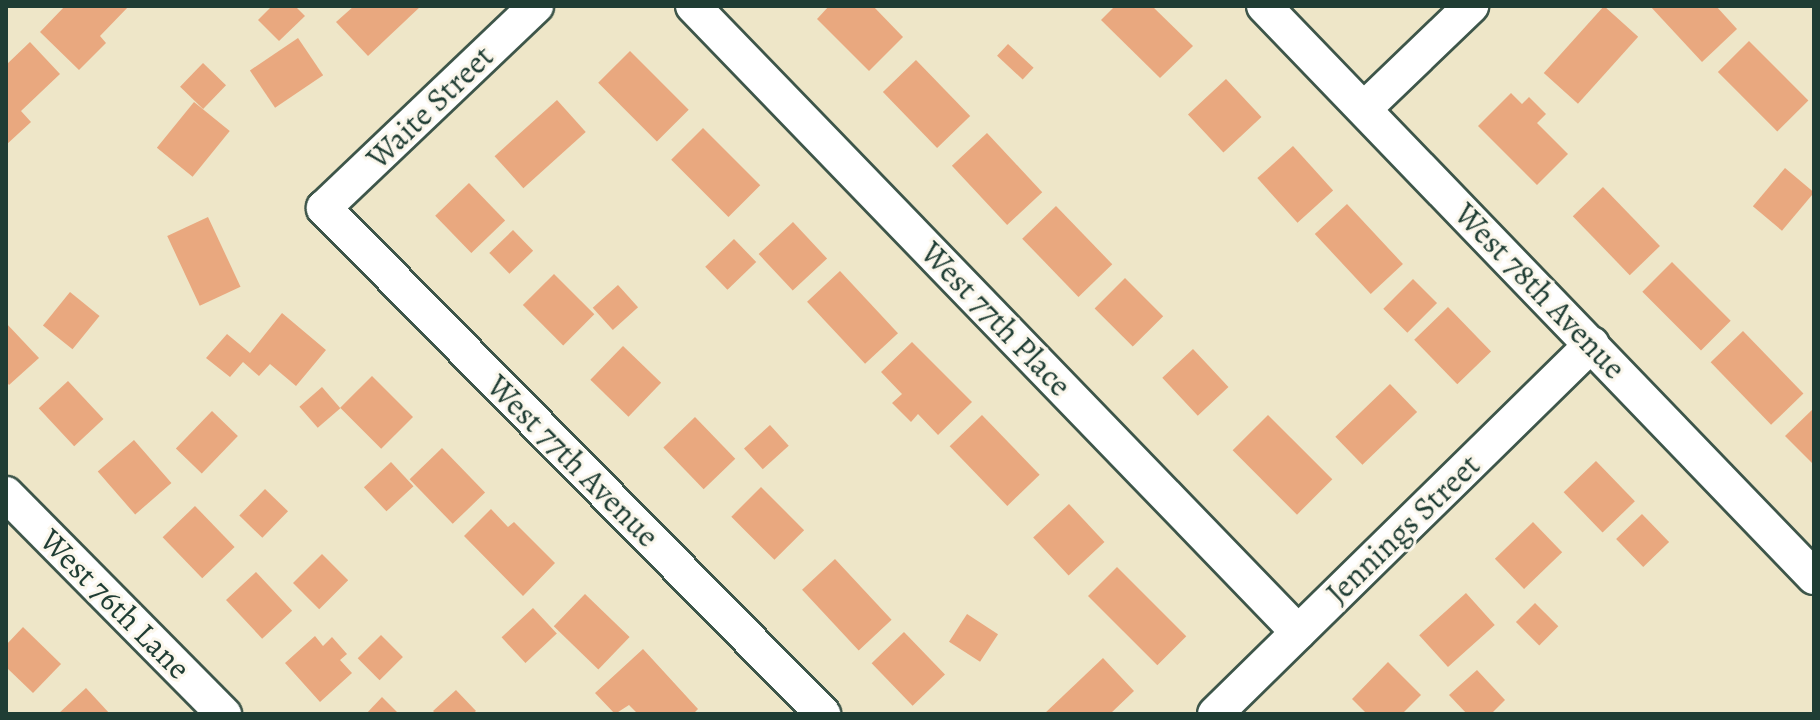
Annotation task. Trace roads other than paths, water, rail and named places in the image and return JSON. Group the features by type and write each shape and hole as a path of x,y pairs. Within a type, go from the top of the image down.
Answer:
{"street":[{"name":"Waite Street","path":"324,208 536,6"},
{"name":"West 77th Place","path":"693,6 1298,632"},
{"name":"West 78th Avenue","path":"1264,6 1814,577"},
{"path":"1364,109 1471,6"},
{"name":"West 77th Avenue","path":"324,208 823,714"},
{"name":"Jennings Street","path":"1215,714 1592,344"},
{"name":"West 76th Lane","path":"6,494 224,714"}]}
